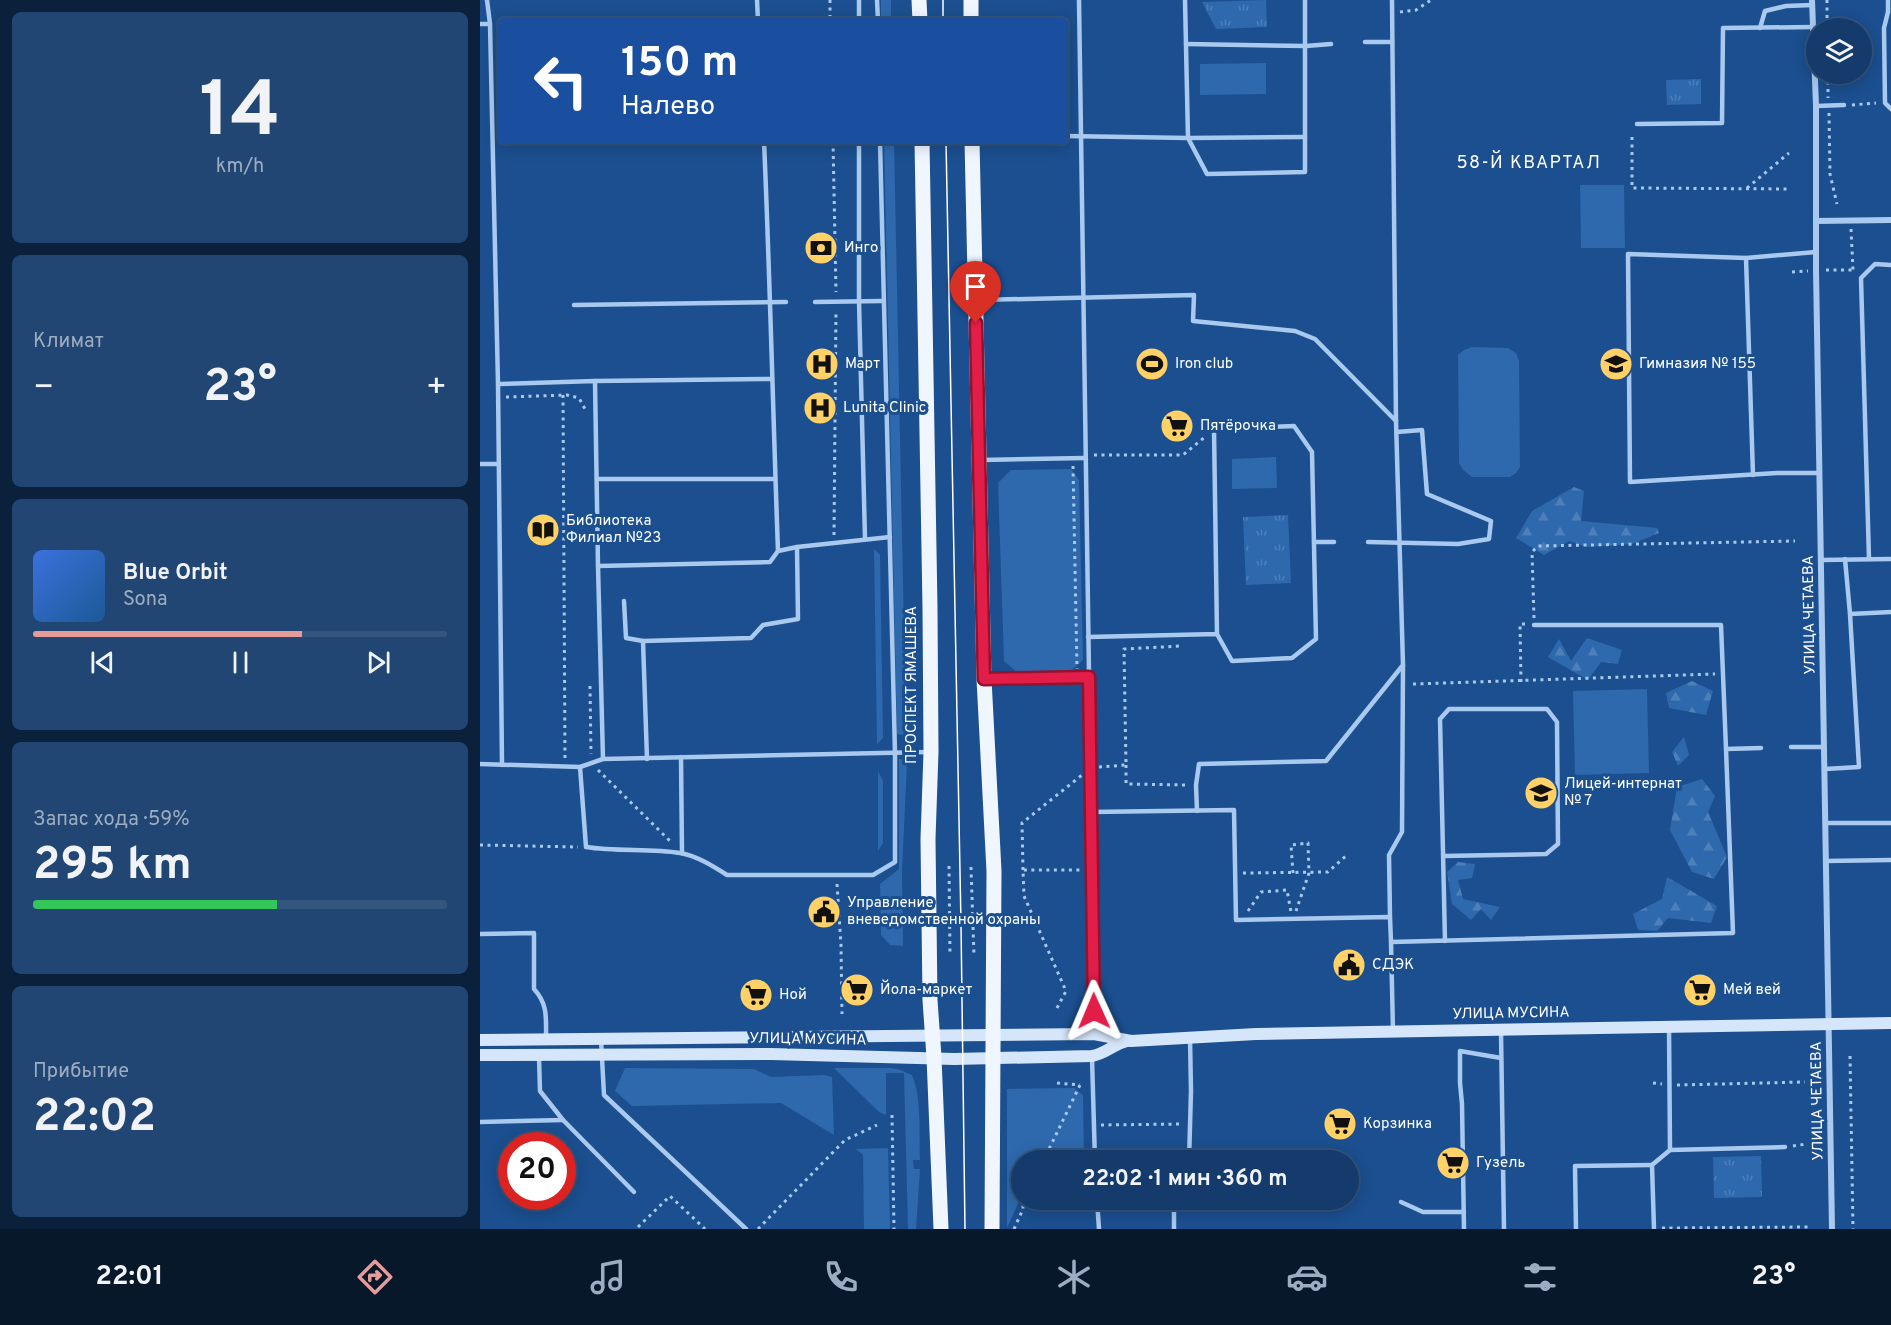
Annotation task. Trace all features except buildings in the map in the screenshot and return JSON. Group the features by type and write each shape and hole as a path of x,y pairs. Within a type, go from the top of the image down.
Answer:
{"main road":[{"path":"919,0 920,18"},
{"path":"971,0 971,18"},
{"name":"ПРОСПЕКТ ЯМАШЕВА","path":"922,144 930,596 931,752 928,850 930,1000 940,1229"},
{"path":"972,144 984,679 994,871 992,1229"}],"street":[{"name":"УЛИЦА ЧЕТАЕВА","path":"1812,3 1813,18"},
{"name":"УЛИЦА ЧЕТАЕВА","path":"1815,84 1816,270 1832,1229"},
{"path":"1816,221 1891,220"},
{"name":"УЛИЦА МУСИНА","path":"480,1055 760,1054 954,1059 1092,1056 1103,1053 1118,1044 1131,1041 1190,1038 1393,1031 1891,1023"},
{"name":"УЛИЦА МУСИНА","path":"480,1040 1091,1034 1131,1041"}],"lane":[{"path":"487,0 490,24 498,384 502,765"},
{"path":"757,0 758,18"},
{"path":"860,0 860,18"},
{"path":"877,0 878,18"},
{"path":"1078,0 1093,870 1094,1011 1091,1020 1091,1034"},
{"path":"1185,0 1188,138 1207,174 1305,172 1305,0"},
{"path":"1392,0 1396,421 1402,665 1402,832 1389,855 1393,1031"},
{"path":"1888,0 1884,28 1885,103 1891,110"},
{"path":"1760,28 1765,11 1812,3"},
{"path":"480,24 490,24"},
{"path":"1637,124 1722,123 1723,28 1806,27"},
{"path":"1365,42 1392,42"},
{"path":"1186,44 1306,46 1331,44"},
{"path":"1816,105 1844,105"},
{"path":"1068,136 1305,137"},
{"path":"764,144 778,551"},
{"path":"859,144 859,301 865,539"},
{"path":"580,767 586,847 682,853 712,864 727,875 873,875 896,862 880,144"},
{"path":"1816,252 1746,258 1628,254 1630,482 1777,473 1820,473"},
{"path":"1746,258 1753,475"},
{"path":"1869,559 1861,278 1875,264 1891,265"},
{"path":"976,301 1194,296 1193,321 1295,331 1315,339 1396,421"},
{"path":"815,302 882,301"},
{"path":"574,305 786,302"},
{"path":"498,384 772,379"},
{"path":"595,381 603,759"},
{"path":"1294,426 1312,452 1314,542 1316,639 1292,658 1232,661 1217,634 1214,429 1294,426"},
{"path":"1368,542 1458,544 1489,538 1491,521 1427,494 1422,430 1397,432"},
{"path":"979,460 1085,456"},
{"path":"480,464 499,464"},
{"path":"597,479 773,479"},
{"path":"598,566 770,561 778,551 797,547 890,537"},
{"path":"1314,542 1334,542"},
{"path":"624,602 626,638 643,641 751,638 763,625 798,619 797,547"},
{"path":"1825,768 1858,767 1845,559"},
{"path":"1821,560 1891,559"},
{"path":"1850,614 1891,612"},
{"path":"1391,942 1733,933 1720,625 1534,625"},
{"path":"1088,637 1217,634"},
{"path":"643,641 647,759"},
{"path":"1197,811 1196,785 1199,764 1326,761 1402,665"},
{"path":"984,679 1089,677"},
{"path":"1443,856 1546,854 1558,844 1557,722 1546,709 1449,709 1440,719 1443,856 1445,941"},
{"path":"1791,747 1824,747"},
{"path":"1726,749 1761,748"},
{"path":"480,764 580,767 603,759 931,752"},
{"path":"681,757 682,853"},
{"path":"1091,812 1234,810 1236,920 1390,917"},
{"path":"1825,823 1891,822"},
{"path":"1826,861 1891,860"},
{"path":"480,934 534,933 534,989 542,997 546,1010 546,1039"},
{"path":"1669,1027 1670,1150"},
{"path":"1501,1030 1504,1229"},
{"path":"601,1038 604,1095 746,1229"},
{"path":"1189,1150 1190,1038"},
{"path":"1464,1229 1460,1051 1501,1058"},
{"path":"539,1054 540,1090 563,1120 634,1192"},
{"path":"1092,1056 1094,1150"},
{"path":"480,1122 563,1120"},
{"path":"1576,1229 1575,1166 1652,1165 1670,1150 1785,1147"},
{"path":"1652,1165 1654,1228"},
{"path":"1401,1202 1423,1212 1464,1212"},
{"path":"1098,1210 1099,1229"},
{"path":"1174,1210 1174,1229"}],"path":[{"path":"830,0 830,18"},
{"path":"1392,13 1416,10 1431,0"},
{"path":"1827,0 1827,18"},
{"path":"1828,84 1830,174 1837,204"},
{"path":"1844,105 1885,103"},
{"path":"1632,137 1632,189 1790,189"},
{"path":"833,144 836,302 834,543"},
{"path":"1746,189 1789,153"},
{"path":"1851,221 1853,270"},
{"path":"1792,272 1869,270"},
{"path":"563,395 565,767"},
{"path":"498,397 563,395 579,398 586,410"},
{"path":"1085,456 1183,455 1214,429"},
{"path":"1521,682 1520,624 1534,625 1532,552 1538,546 1795,540"},
{"path":"1402,684 1723,674"},
{"path":"590,681 591,764 682,853"},
{"path":"1126,765 1126,784 1196,785"},
{"path":"1293,873 1291,844 1308,843 1309,873 1293,919"},
{"path":"480,845 586,847"},
{"path":"1235,873 1328,872 1347,855"},
{"path":"949,866 950,955"},
{"path":"971,867 974,956"},
{"path":"1057,1008 1066,991 1024,896 1023,870 1093,870"},
{"path":"837,875 842,945 842,1014"},
{"path":"1242,920 1261,892 1287,890 1293,919"},
{"path":"1850,1056 1853,1229"},
{"path":"1653,1083 1670,1085 1804,1082"},
{"path":"1057,1083 1092,1084"},
{"path":"1049,1150 1080,1085"},
{"path":"892,1115 894,1229"},
{"path":"1093,1125 1190,1124"},
{"path":"758,1229 845,1140 877,1125"},
{"path":"638,1227 670,1196 705,1229"},
{"path":"1014,1229 1023,1210"},
{"path":"1654,1228 1808,1227"}],"green space":[{"path":"881,0 891,0 891,18 881,18"},
{"path":"1266,0 1267,27 1216,29 1202,2"},
{"path":"1266,63 1266,94 1200,95 1200,64"},
{"path":"1701,79 1701,104 1667,105 1666,80"},
{"path":"884,144 894,144 906,730 902,735 897,734"},
{"path":"1580,185 1624,185 1625,248 1581,248"},
{"path":"1472,347 1508,348 1516,353 1519,361 1520,467 1510,477 1472,477 1463,470 1459,463 1458,355"},
{"path":"1276,457 1277,488 1232,489 1232,459"},
{"path":"1071,469 1079,480 1083,660 1065,676 1020,675 1004,661 998,483 1011,470"},
{"path":"1574,487 1584,491 1581,521 1657,528 1659,533 1632,544 1587,547 1569,541 1544,555 1516,538 1532,511"},
{"path":"1288,515 1291,583 1246,585 1243,517"},
{"path":"874,549 880,555 883,738 877,744"},
{"path":"1587,638 1622,650 1618,664 1601,662 1588,680 1548,657 1559,639 1571,661"},
{"path":"1692,681 1713,691 1706,715 1669,708 1666,693"},
{"path":"1647,689 1649,773 1575,775 1573,691"},
{"path":"1684,737 1689,755 1678,766 1672,752"},
{"path":"899,759 907,763 902,871 903,946 890,945 881,935 880,884 899,869"},
{"path":"878,771 883,781 883,843 878,851"},
{"path":"1702,779 1715,796 1708,812 1727,857 1714,879 1692,872 1670,830 1677,787"},
{"path":"1458,862 1475,864 1472,878 1458,880 1463,899 1500,907 1491,920 1481,909 1471,920 1452,904 1447,872"},
{"path":"1667,877 1717,906 1711,923 1668,918 1657,931 1638,930 1633,914 1662,899"},
{"path":"625,1068 754,1069 771,1077 824,1075 832,1077 834,1135 781,1103 632,1106 615,1091"},
{"path":"834,1068 889,1068 912,1075 917,1094 919,1117 920,1160 913,1160 914,1169 920,1169 916,1229 908,1229 904,1073 886,1073 886,1115 879,1112"},
{"path":"1074,1088 1083,1095 1084,1150 1011,1150 1011,1210 1015,1210 1007,1228 1007,1089"},
{"path":"888,1148 890,1229 864,1229 863,1155 856,1149"},
{"path":"1761,1156 1762,1197 1714,1198 1713,1157"}],"tram line":[{"path":"943,0 943,18"},
{"path":"946,144 965,1229"}],"place":[{"name":"Инго","path":"821,248"},
{"name":"Март","path":"822,364"},
{"name":"Iron club","path":"1152,364"},
{"name":"Гимназия № 155","path":"1616,364"},
{"name":"Lunita Clinic","path":"820,408"},
{"name":"Пятёрочка","path":"1177,426"},
{"name":"Библиотека Филиал №23","path":"543,530"},
{"name":"Лицей-интернат № 7","path":"1541,793"},
{"name":"Управление вневедомственной охраны","path":"824,912"},
{"name":"СДЭК","path":"1349,965"},
{"name":"Йола-маркет","path":"857,990"},
{"name":"Мей вей","path":"1700,990"},
{"name":"Ной","path":"756,995"},
{"name":"Корзинка","path":"1340,1124"},
{"name":"Гузель","path":"1453,1163"}],"district":[{"name":"58-Й КВАРТАЛ","path":"1529,163"}],"route":[{"path":"976,323 984,679 1089,677 1094,1011"}]}
